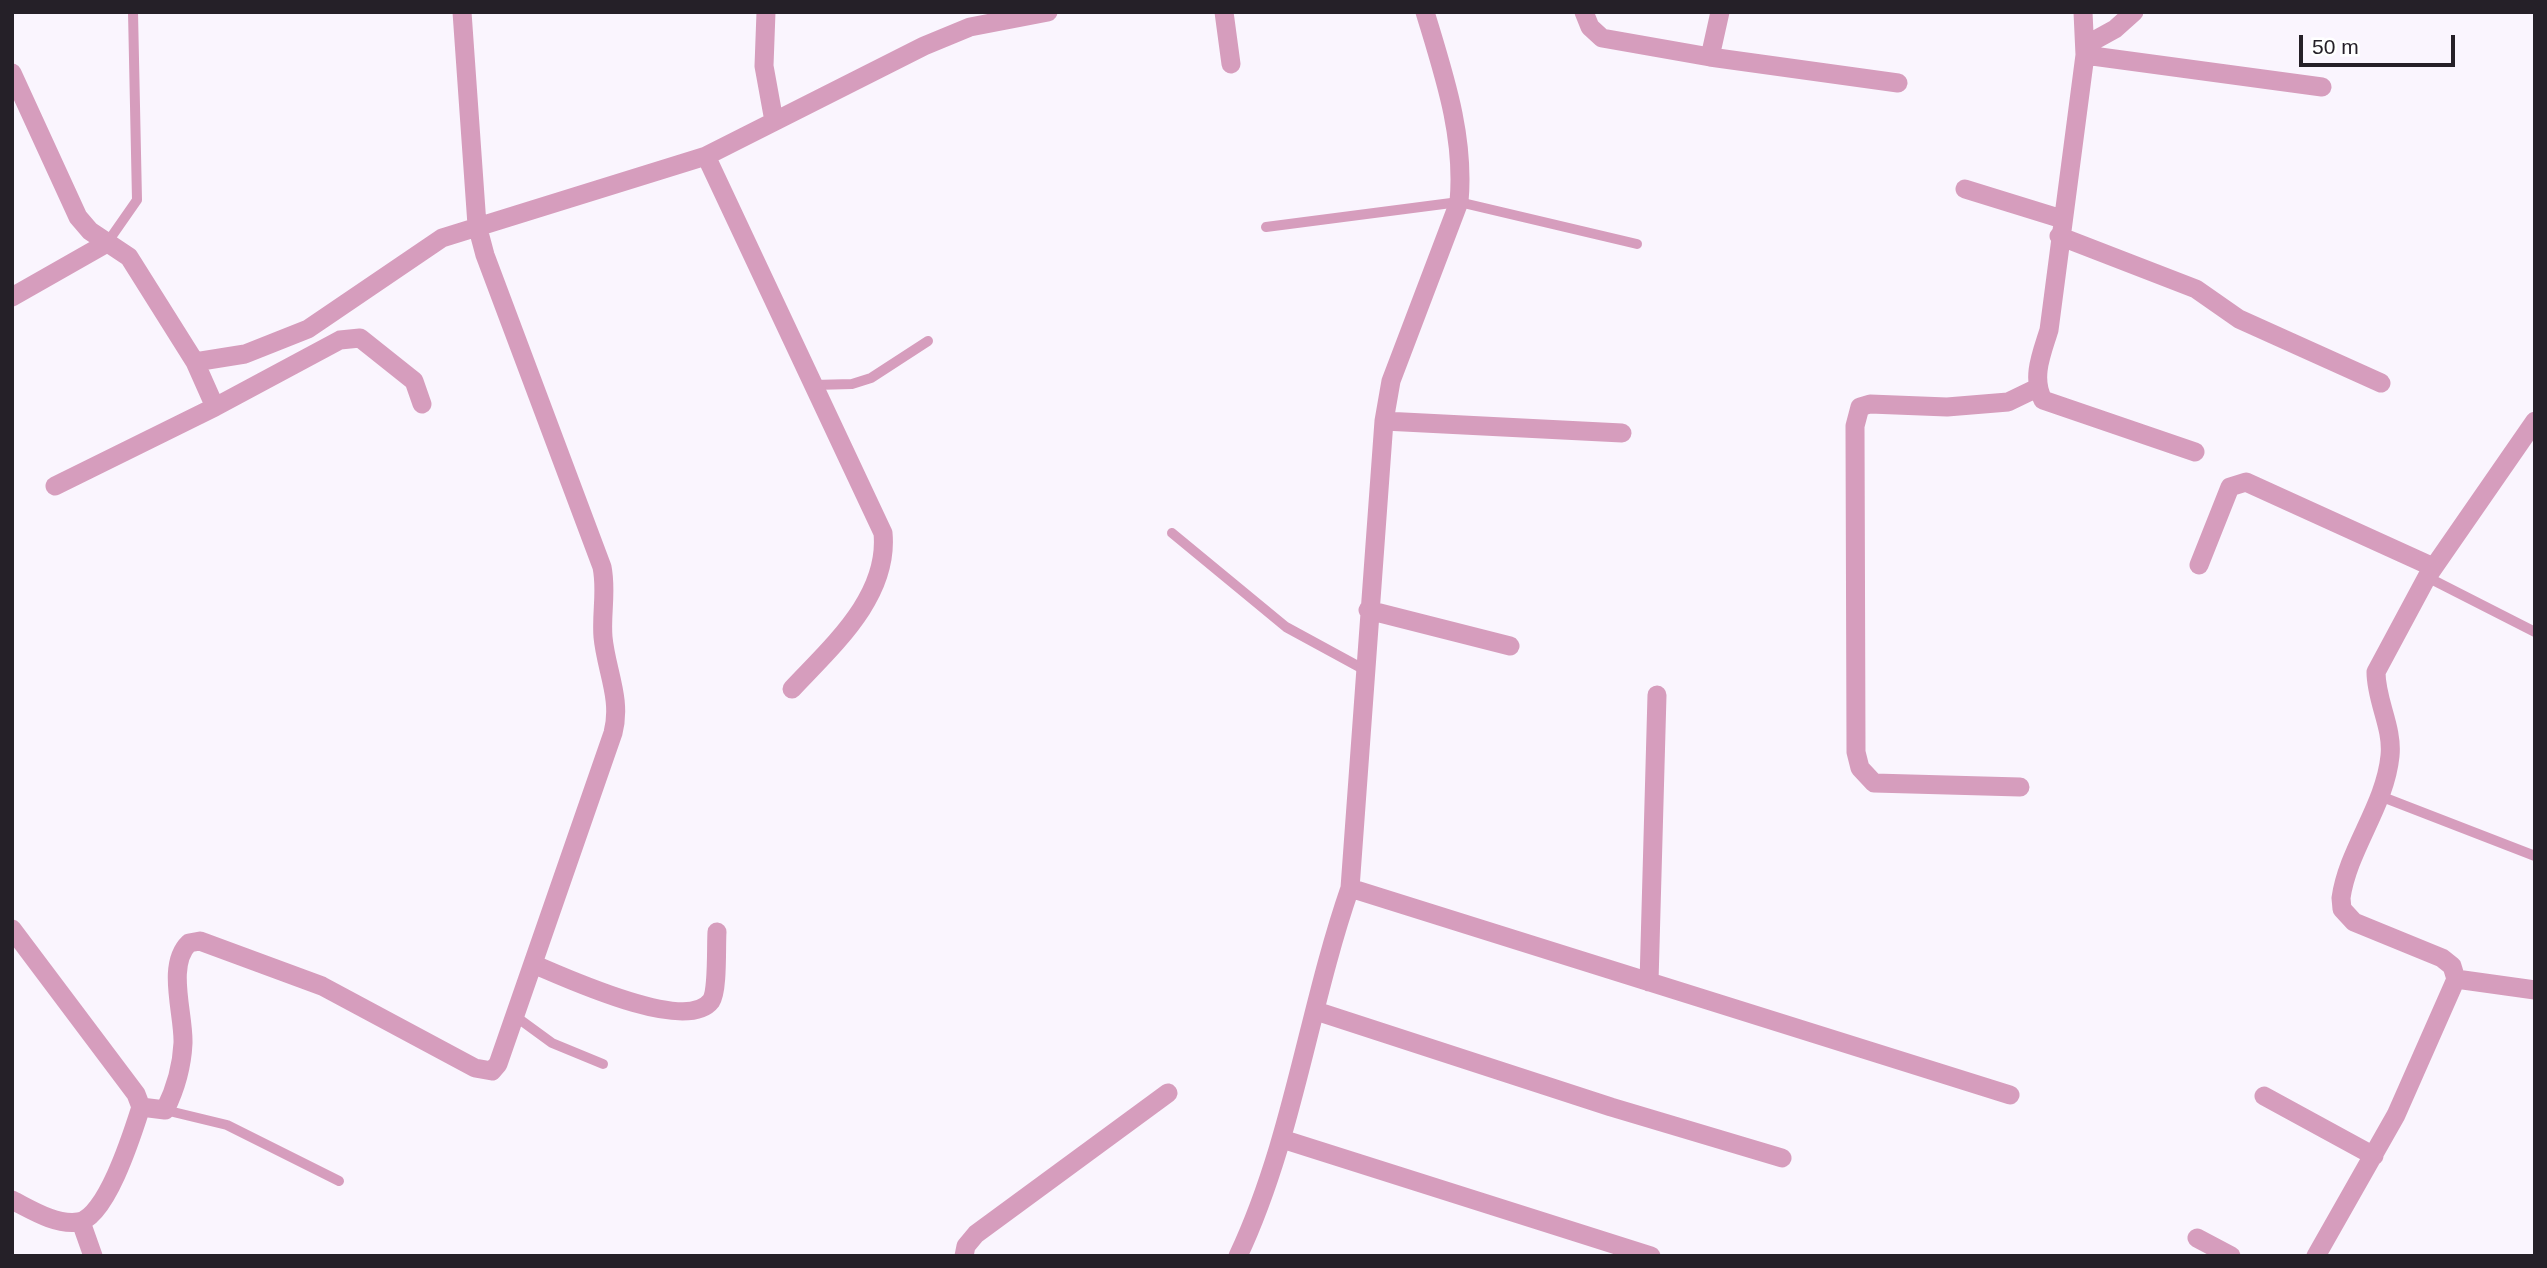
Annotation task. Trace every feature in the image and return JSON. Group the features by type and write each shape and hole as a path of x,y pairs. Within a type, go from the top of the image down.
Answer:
{"street":[{"path":"141,1107 165,1110 176,1081 183,1045 179,960 189,943 200,941 322,986 484,1072 492,1070 498,1064 613,733 617,700 606,661 602,633 606,586 602,567 485,255 477,225 462,12"},
{"path":"766,12 764,66 774,121"},
{"path":"195,362 245,354 308,329 442,238 706,156 924,46 968,20 1048,12"},
{"path":"1224,12 1231,64"},
{"path":"1238,1256 1264,1196 1282,1139 1331,944 1350,888 1355,850 1368,610 1384,421 1391,381 1458,202 1461,182 1457,124 1425,12"},
{"path":"1584,12 1590,27 1602,38 1710,57 1898,83"},
{"path":"1710,57 1720,12"},
{"path":"2083,12 2085,50 2049,330 2038,367 2037,388 2043,400 2195,452"},
{"path":"2085,50 2134,12"},
{"path":"2085,50 2322,87"},
{"path":"12,73 78,217 90,231 129,257 195,362 215,407"},
{"path":"706,156 883,533 885,552 882,571 853,620 792,689"},
{"path":"1965,189 2061,227 2196,289 2239,319 2381,383"},
{"path":"12,297 107,243"},
{"path":"55,486 215,407 340,340 351,337 360,338 414,381 422,404"},
{"path":"2020,787 1874,783 1860,768 1856,752 1855,426 1860,407 1870,404 1947,407 2008,402 2037,388"},
{"path":"1384,421 1622,433"},
{"path":"2316,1256 2396,1115 2456,979 2452,967 2442,958 2354,922 2342,909 2342,887 2380,796 2390,758 2390,736 2376,688 2376,672 2430,572 2535,421"},
{"path":"2199,565 2230,488 2246,482 2430,572"},
{"path":"1368,610 1510,646"},
{"path":"1649,982 1657,695"},
{"path":"1350,888 2010,1095"},
{"path":"12,929 136,1094 141,1107 110,1185 92,1216 81,1222 64,1223 12,1200"},
{"path":"533,964 639,1007 696,1009 706,1006 713,998 717,932"},
{"path":"2456,979 2535,990"},
{"path":"1316,1011 1611,1108 1782,1158"},
{"path":"964,1256 966,1246 976,1234 1168,1093"},
{"path":"2264,1096 2374,1156"},
{"path":"1282,1139 1651,1256"},
{"path":"81,1222 93,1256"},
{"path":"2197,1238 2231,1256"}],"lane":[{"path":"107,243 137,200 133,12"},
{"path":"1266,227 1458,202 1637,244"},
{"path":"814,385 852,384 871,378 928,341"},
{"path":"1172,533 1286,627 1365,670"},
{"path":"2430,572 2535,632"},
{"path":"2380,796 2535,856"},
{"path":"514,1016 552,1043 603,1064"},
{"path":"165,1110 227,1125 339,1181"}]}
